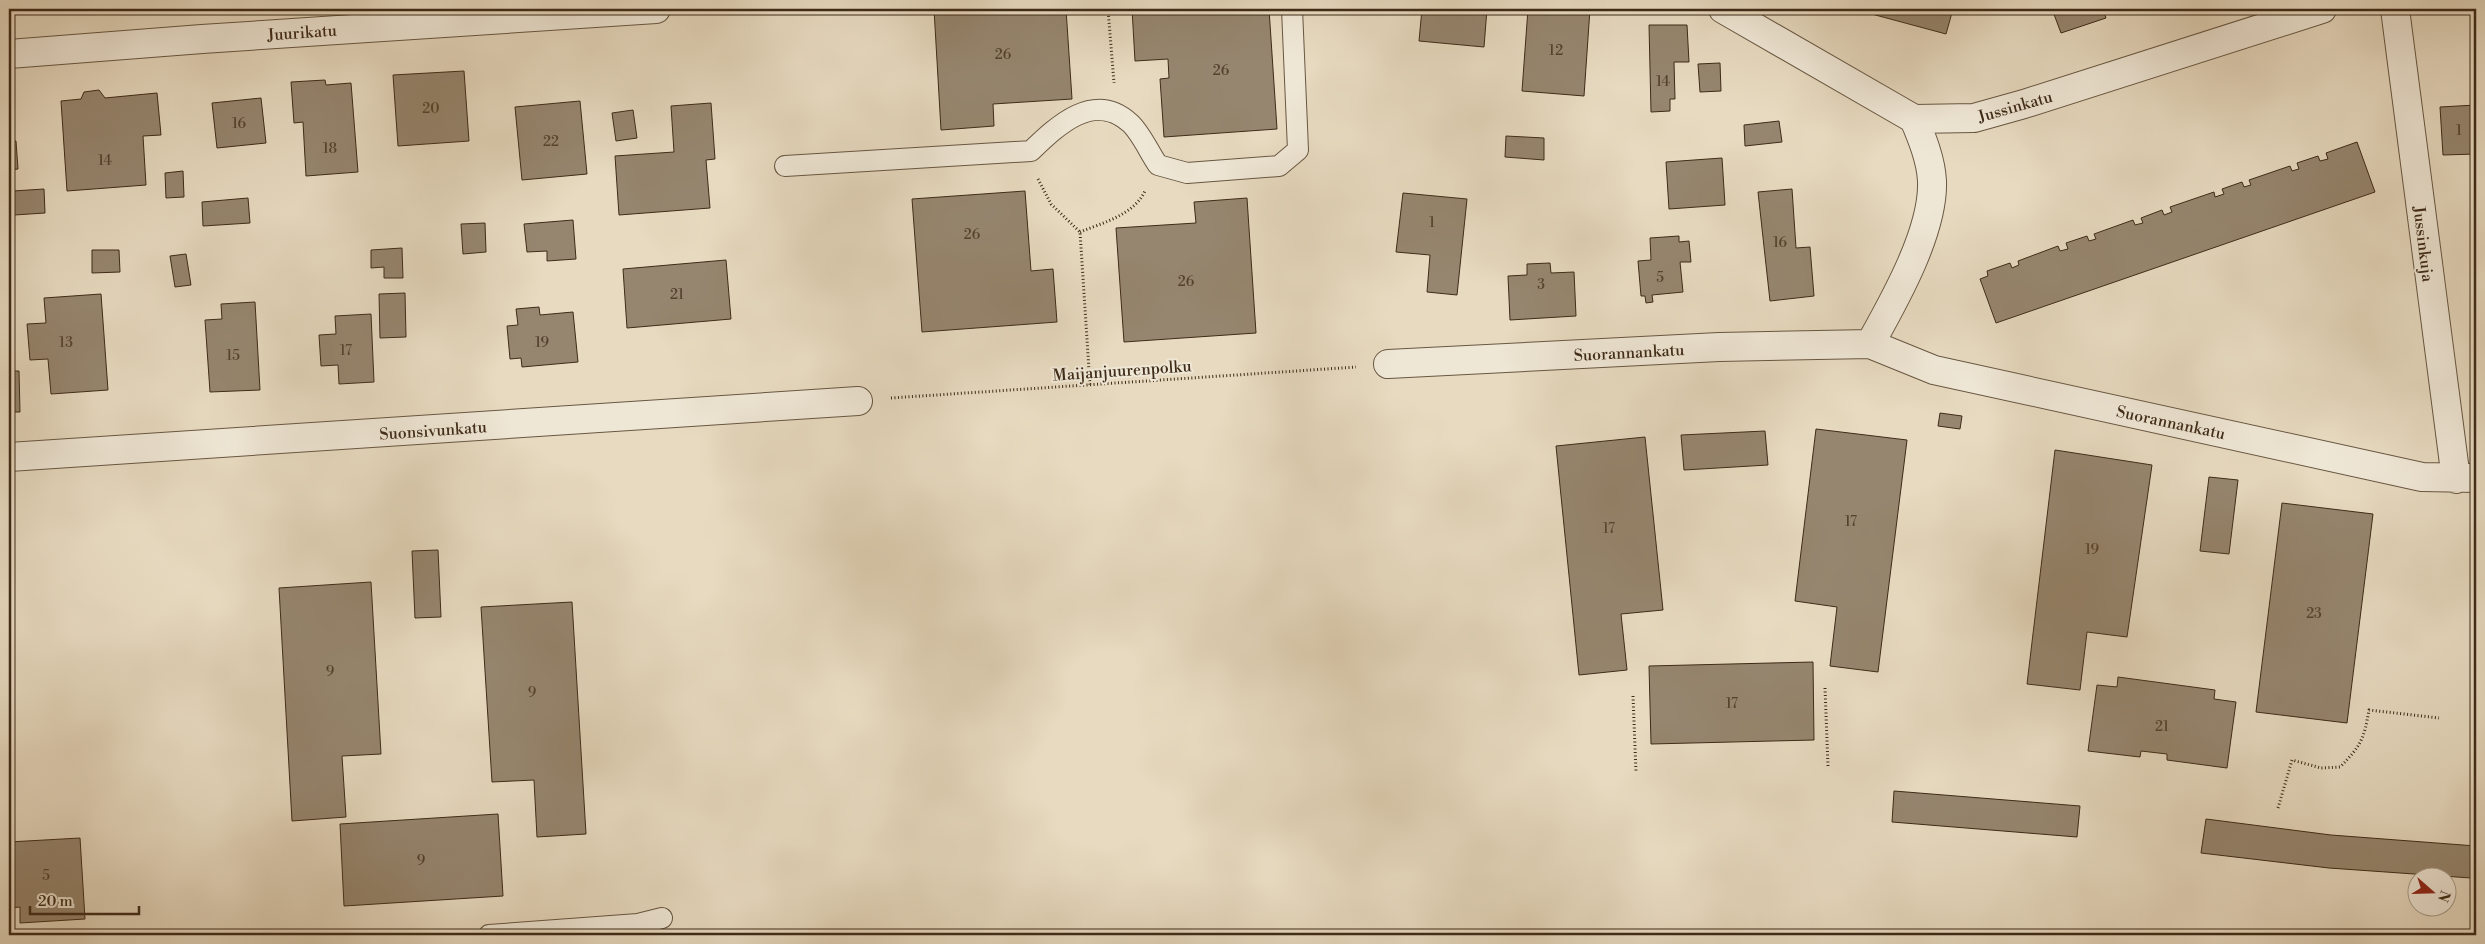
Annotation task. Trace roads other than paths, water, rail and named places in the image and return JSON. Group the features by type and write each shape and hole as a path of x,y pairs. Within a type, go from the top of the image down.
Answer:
{"street":[{"name":"Juurikatu","path":"9,54 202,39 656,9"},
{"path":"1724,9 1914,119 1924,144 1932,180 1928,213 1898,292 1870,344"},
{"name":"Jussinkatu","path":"1914,119 1974,118 2322,9"},
{"name":"Jussinkuja","path":"2395,9 2466,479"},
{"name":"Suorannankatu","path":"1388,364 1719,347 1870,344 1934,370 2422,477 2466,479"},
{"name":"Suonsivunkatu","path":"9,457 858,400"}],"lane":[{"path":"785,166 1031,151 1060,123 1091,110 1109,110 1130,123 1158,165 1187,174 1279,166 1298,150 1292,9"},
{"path":"489,935 638,924 662,918"}]}
